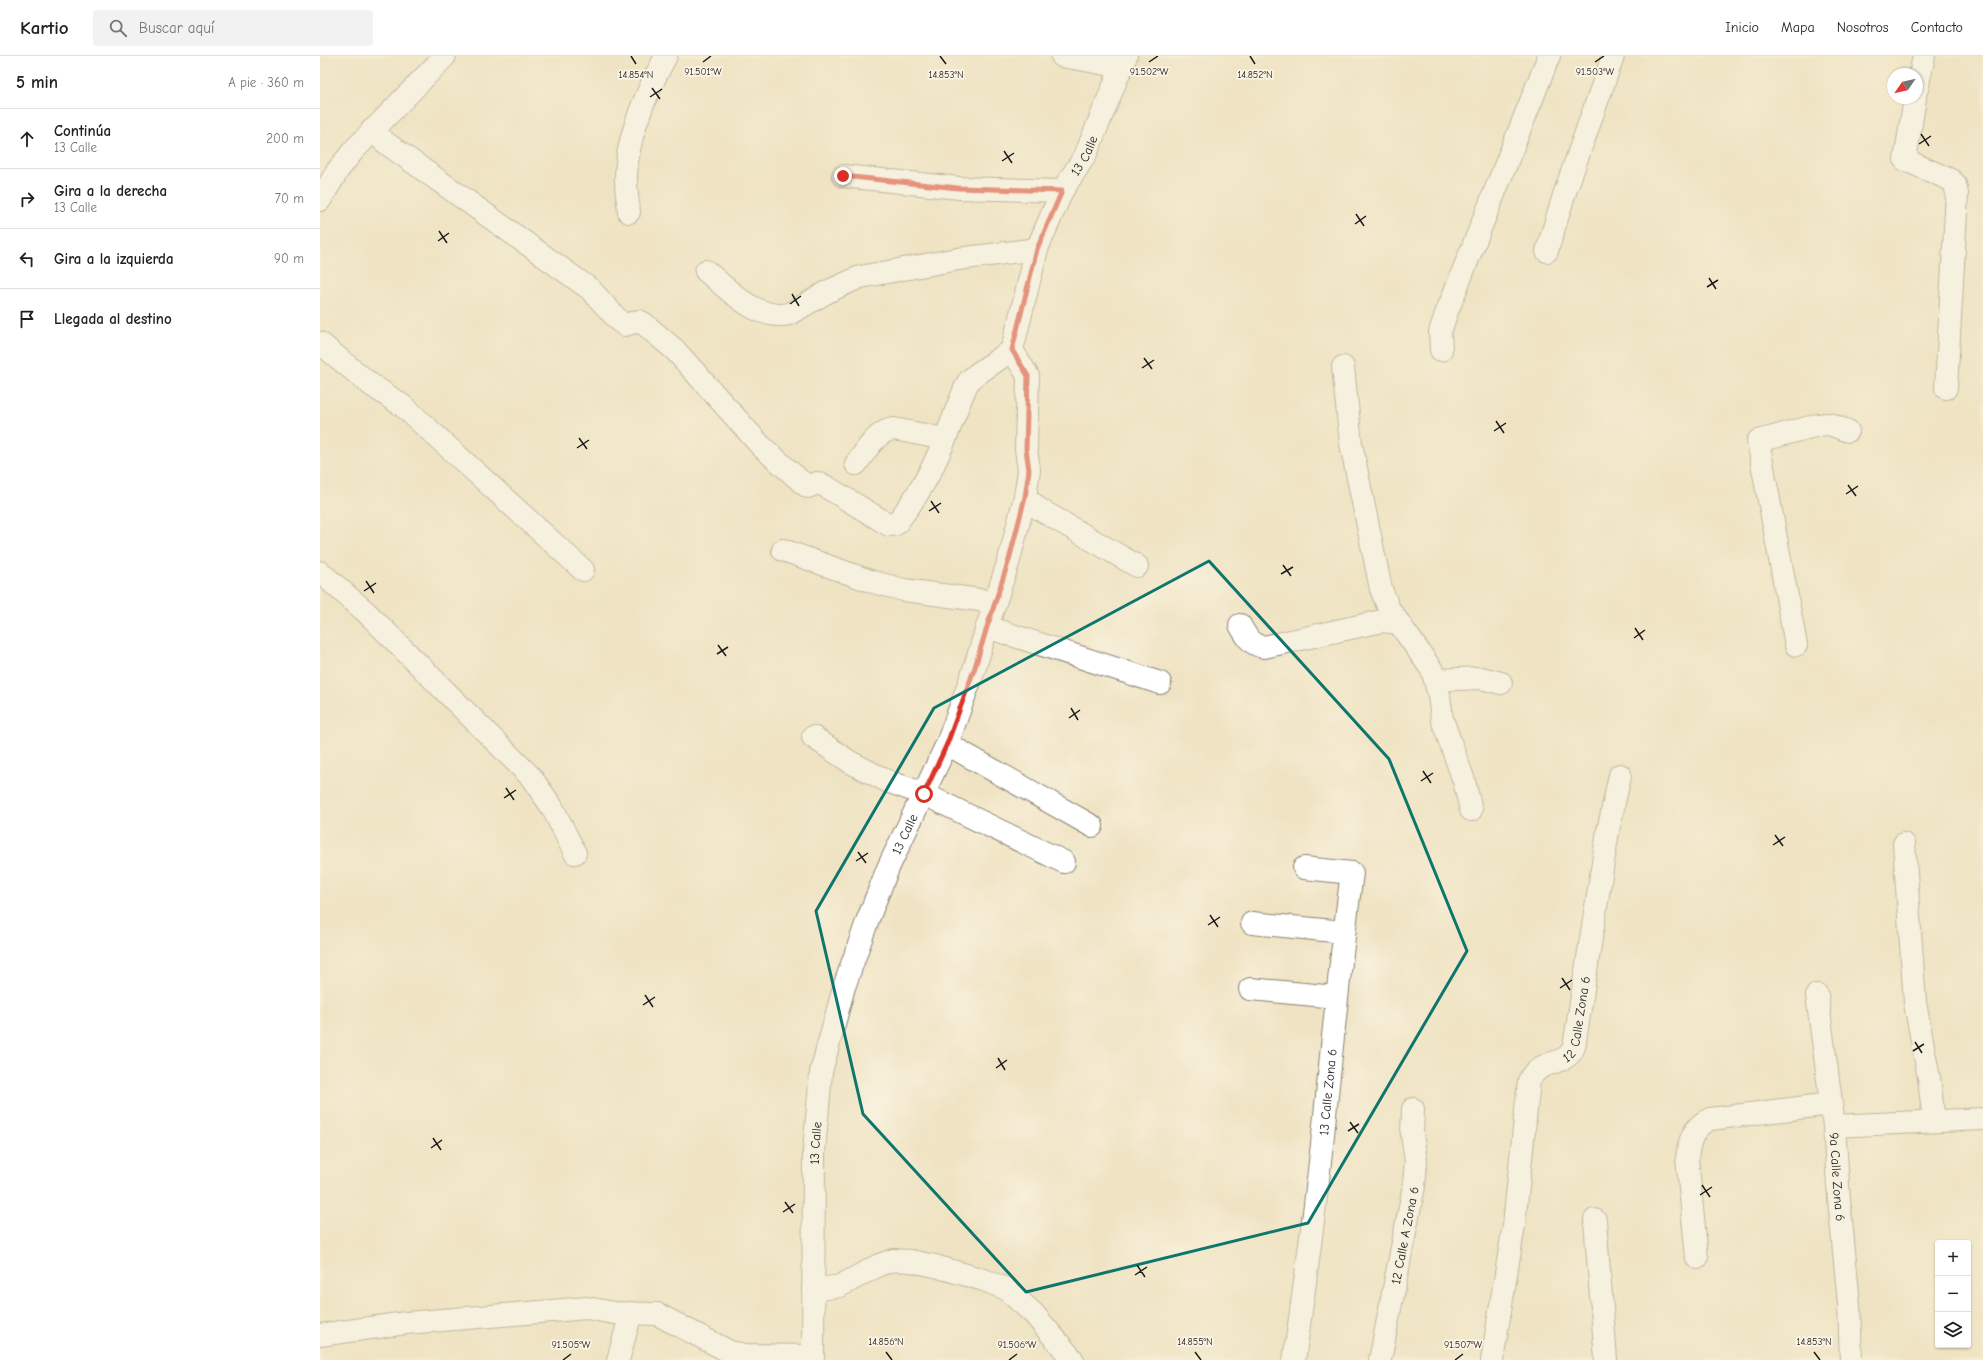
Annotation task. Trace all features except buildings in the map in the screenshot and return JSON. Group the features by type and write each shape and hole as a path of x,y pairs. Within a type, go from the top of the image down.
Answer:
{"street":[{"path":"320,200 338,170 372,130 445,56"},
{"path":"629,212 626,181 634,137 641,112 666,56"},
{"path":"1062,56 1125,62"},
{"path":"1441,350 1440,332 1446,314 1549,56"},
{"path":"1546,251 1613,56"},
{"path":"1921,68 1924,56"},
{"name":"13 Calle","path":"813,1358 814,1152 821,1072 844,987 868,919 888,868 947,744 975,667 1009,560 1025,497 1029,470 1026,449 1028,376 1012,350 1037,249 1062,191 1085,156 1125,62"},
{"path":"1914,104 1905,160 1951,180 1955,184 1957,194 1946,388"},
{"path":"372,130 386,143 590,289 620,322 625,325 639,321 675,350 761,446 808,487 817,484 825,486 889,525 894,525 911,504 923,484 945,439 968,382 976,374 1012,350"},
{"path":"843,176 958,188 1062,191"},
{"path":"706,271 754,309 782,316 789,314 830,291 860,277 958,259 1037,249"},
{"path":"320,343 370,384 403,406 583,570"},
{"path":"1343,367 1351,444 1380,589 1389,609 1432,670 1439,695 1442,720 1464,781 1471,810"},
{"path":"1796,645 1758,441 1818,425 1829,424 1848,431"},
{"path":"856,464 878,436 886,430 894,429 945,439"},
{"path":"1025,497 1039,509 1137,566"},
{"path":"783,550 860,577 904,590 995,602"},
{"path":"320,572 372,618 531,777 552,807 575,853"},
{"path":"1240,625 1250,641 1257,646 1264,647 1382,621 1399,624"},
{"path":"987,627 1160,683"},
{"path":"1435,680 1481,678 1501,683"},
{"path":"813,737 850,762 887,781 924,794 1064,862"},
{"path":"947,744 1092,826"},
{"name":"12 Calle Zona 6","path":"1492,1360 1514,1225 1529,1081 1537,1069 1548,1063 1566,1058 1570,1055 1574,1047 1606,839 1620,774"},
{"path":"1904,844 1915,1003 1929,1078 1934,1121"},
{"name":"13 Calle Zona 6","path":"1294,1360 1310,1246 1336,997 1352,873 1304,868"},
{"path":"1252,923 1344,932"},
{"path":"1250,989 1336,997"},
{"name":"9a Calle Zona 6","path":"1817,995 1834,1126 1849,1304 1851,1360"},
{"path":"1696,1258 1688,1158 1692,1135 1698,1128 1710,1119 1831,1104"},
{"name":"12 Calle A Zona 6","path":"1380,1360 1414,1186 1416,1161 1412,1134 1414,1109"},
{"path":"1834,1126 1983,1119"},
{"path":"1595,1220 1606,1360"},
{"path":"813,1290 840,1286 879,1265 893,1260 911,1261 935,1266 984,1280 1006,1289 1034,1314 1073,1360"},
{"path":"320,1335 406,1323 587,1308 631,1313 657,1314 730,1352 746,1355 813,1358"},
{"path":"618,1360 631,1313"}],"highlighted area":[{"path":"1209,561 1389,759 1467,951 1308,1223 1026,1292 863,1114 816,911 934,708"}],"route":[{"path":"843,176 958,188 1062,191 1037,249 1012,350 1028,376 1026,449 1029,470 1025,497 1016,526 1009,560 975,667 947,744 924,794"}]}
